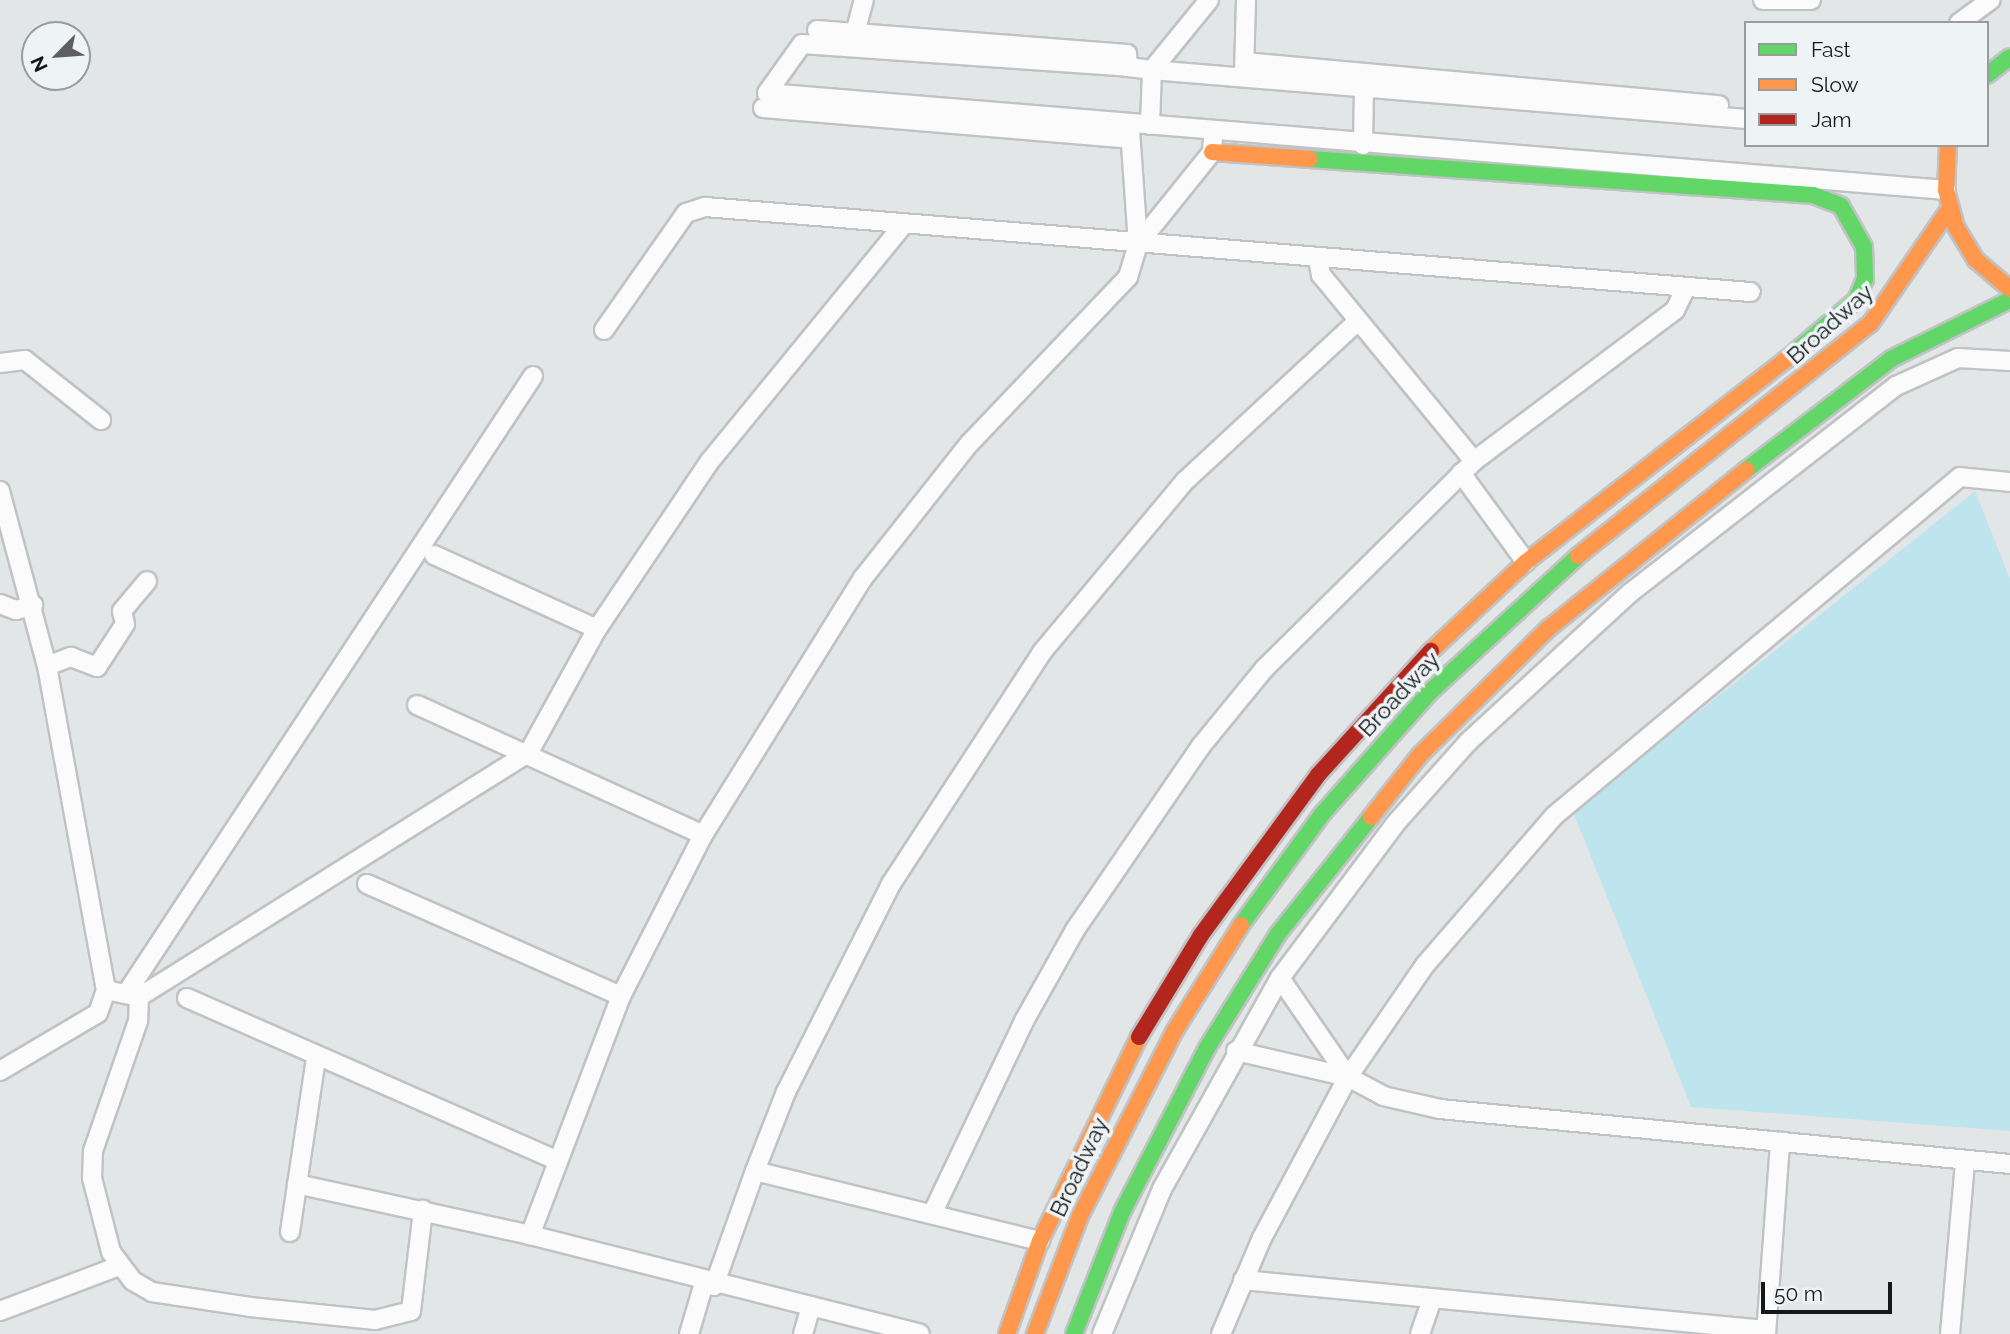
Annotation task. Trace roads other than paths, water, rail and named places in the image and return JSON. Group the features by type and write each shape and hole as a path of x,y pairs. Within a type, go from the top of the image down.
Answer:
{"main road":[{"path":"1989,73 2010,57"},
{"path":"1948,147 1946,190 1950,208 1976,260 2010,289"},
{"path":"1007,1334 1040,1241 1102,1105 1166,987 1303,794 1427,655 1526,562 1766,377 1843,313 1862,288 1866,258 1858,232 1829,199 1212,152"},
{"name":"Broadway","path":"1035,1334 1080,1216 1168,1043 1252,907 1323,813 1492,630 1784,396 1887,307 1950,208"},
{"path":"1074,1334 1140,1177 1207,1048 1278,934 1352,836 1448,724 1549,628 1800,429 1906,349 2010,300"}],"street":[{"path":"855,33 864,0"},
{"path":"1150,125 1152,70 1209,0"},
{"path":"1244,70 1246,0"},
{"path":"1763,0 1811,0"},
{"path":"1962,21 1991,0"},
{"path":"817,30 1127,54 1128,67"},
{"path":"1744,108 1244,70 1152,70 802,44 765,100 1130,131 1150,125 1363,145 1946,190"},
{"path":"1244,70 1364,90 1744,119"},
{"path":"1363,145 1364,90"},
{"path":"530,1235 556,1160 621,996 704,835 863,578 969,444 1128,277 1138,244 1130,131"},
{"path":"1138,244 1212,152 1214,131"},
{"path":"604,330 686,213 705,207 1318,260 1751,292"},
{"path":"107,990 133,995 529,752 597,629 710,461 904,224"},
{"path":"1318,260 1321,275 1468,467 1526,562"},
{"path":"933,1212 1024,1021 1075,930 1200,746 1264,669 1468,467 1675,310 1686,287"},
{"path":"689,1334 786,1092 891,884 1042,652 1185,481 1358,321"},
{"path":"1102,1334 1162,1189 1236,1051 1280,978 1373,852 1468,742 1558,656 1816,448 1930,366 1974,355 2010,361"},
{"path":"0,363 24,360 101,420"},
{"path":"423,1210 411,1311 376,1320 152,1292 119,1266 97,1212 93,1151 138,1021 133,995 533,376"},
{"path":"1766,377 1784,396"},
{"path":"1800,429 1816,448"},
{"path":"1221,1334 1243,1280 1348,1077 1425,965 1554,816 1960,477 2010,482"},
{"path":"0,491 33,605 47,666 107,990 98,1013 0,1071"},
{"path":"434,555 597,629"},
{"path":"47,666 71,657 97,667 125,624 122,611 147,581"},
{"path":"0,604 16,610 33,605"},
{"path":"417,705 529,752 704,835"},
{"path":"1303,794 1323,813"},
{"path":"1352,836 1373,852"},
{"path":"367,884 621,996"},
{"path":"1280,978 1348,1077"},
{"path":"187,998 316,1057 556,1160"},
{"path":"1236,1051 1348,1077 1383,1096 1440,1109 2010,1164"},
{"path":"290,1232 316,1057"},
{"path":"1243,1280 1431,1302 1766,1332 1780,1142"},
{"path":"1950,1334 1965,1161"},
{"path":"755,1171 933,1212 1040,1241"},
{"path":"1140,1177 1162,1189"},
{"path":"297,1184 530,1235 709,1284 920,1334"},
{"path":"0,1311 119,1266"},
{"path":"1420,1334 1431,1302"},
{"path":"803,1334 811,1307"}]}
